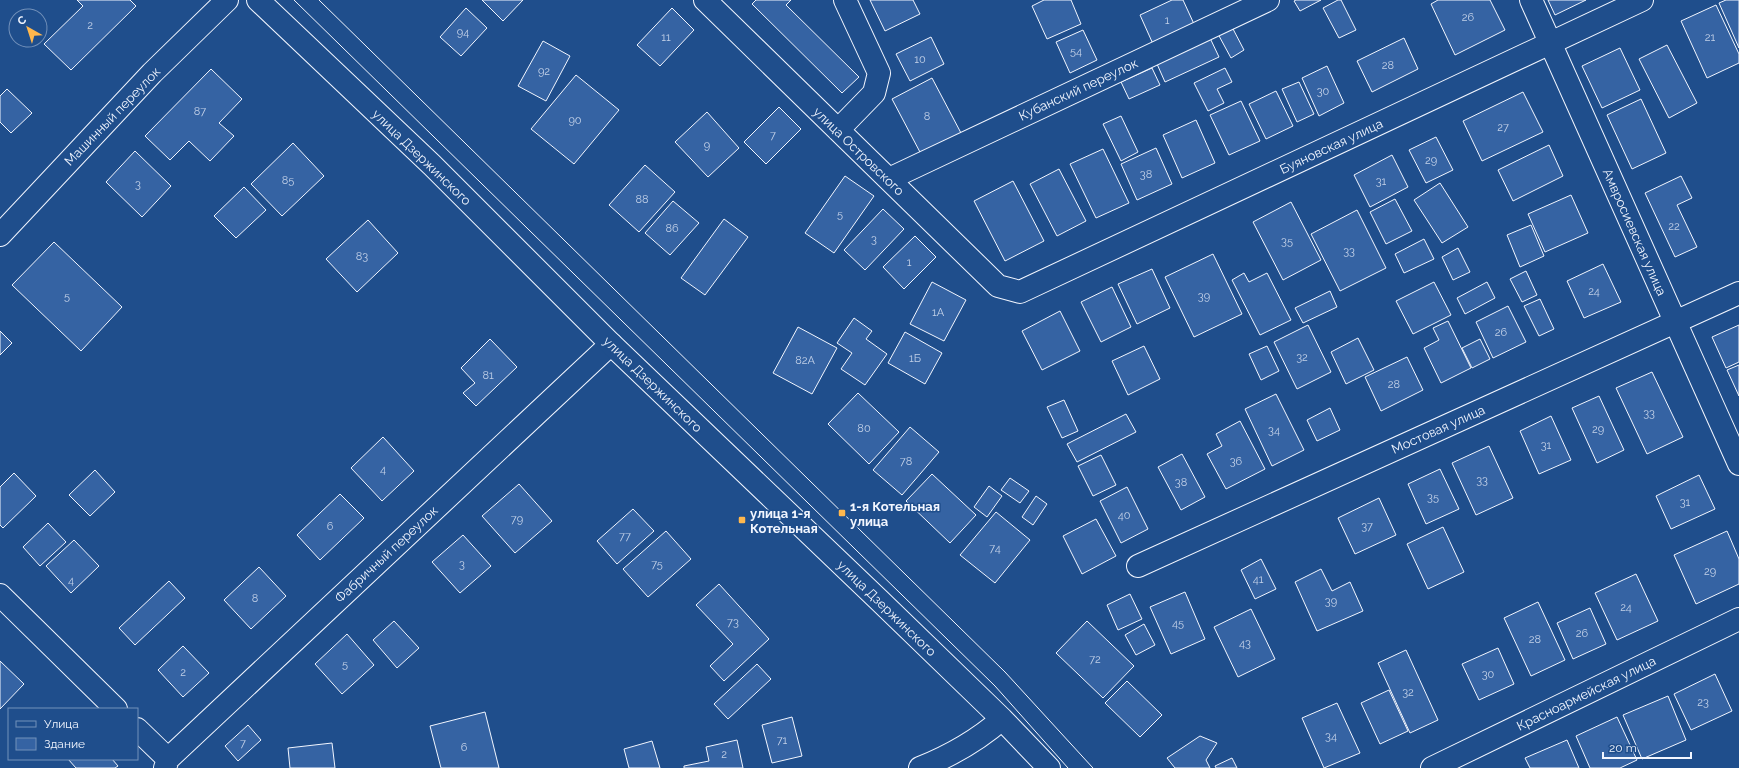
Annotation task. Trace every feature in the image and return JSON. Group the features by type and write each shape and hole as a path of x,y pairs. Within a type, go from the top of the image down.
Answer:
{"street":[{"name":"Машинный переулок","path":"0,235 152,73 227,0"},
{"name":"улица Дзержинского","path":"258,0 432,165 611,344 1002,719 1049,768"},
{"name":"улица Островского","path":"704,0 998,286 1020,292"},
{"path":"838,130 874,93 879,73 845,0"},
{"name":"Кубанский переулок","path":"889,179 1228,9 1268,0"},
{"name":"Амвросиевская улица","path":"1531,0 1739,464"},
{"name":"Буяновская улица","path":"1020,292 1642,0"},
{"name":"Мостовая улица","path":"1138,566 1739,293"},
{"name":"Фабричный переулок","path":"166,764 611,344"},
{"path":"0,595 115,708"},
{"name":"Красноармейская улица","path":"1432,768 1739,619"},
{"path":"920,768 960,750 984,734 1002,719"},
{"path":"138,730 166,764"}],"building":[{"path":"77,0 130,0 136,6 71,70 48,48 48,40 83,6"},
{"path":"482,0 523,0 503,21"},
{"path":"756,0 791,0 786,5 859,77 842,93 752,4"},
{"path":"870,0 913,0 920,14 885,31"},
{"path":"1044,0 1071,0 1081,24 1047,39 1032,6"},
{"path":"1172,0 1183,0 1194,24 1153,44 1140,15"},
{"path":"1321,0 1300,11 1294,1"},
{"path":"1338,0 1341,0 1356,30 1339,38 1323,8"},
{"path":"1438,0 1490,0 1505,30 1455,55 1431,4"},
{"path":"1548,0 1586,0 1555,15"},
{"path":"1726,0 1739,0 1739,48 1719,3"},
{"path":"1716,5 1739,54 1739,63 1707,78 1681,21"},
{"path":"466,8 487,28 461,56 440,37"},
{"path":"672,8 694,30 660,66 637,45"},
{"path":"1232,27 1244,50 1231,58 1218,34"},
{"path":"1083,30 1097,60 1070,73 1056,42"},
{"path":"931,37 944,64 910,81 896,54"},
{"path":"1210,38 1219,57 1165,82 1157,64"},
{"path":"1404,38 1418,69 1372,92 1357,61"},
{"path":"543,41 570,56 546,101 518,86"},
{"path":"1667,45 1697,103 1669,118 1639,59"},
{"path":"1620,48 1640,90 1602,108 1582,66"},
{"path":"1327,66 1344,103 1319,116 1302,78"},
{"path":"1152,68 1160,85 1129,99 1121,82"},
{"path":"1225,68 1232,82 1217,89 1224,103 1208,111 1194,83"},
{"path":"211,69 242,99 219,123 234,136 210,161 189,141 170,160 145,136"},
{"path":"576,75 619,110 574,164 531,129"},
{"path":"932,78 961,133 921,154 892,99"},
{"path":"1299,82 1314,114 1297,122 1282,89"},
{"path":"7,89 32,113 11,133 0,122 0,96"},
{"path":"1276,91 1293,126 1266,139 1249,104"},
{"path":"1523,92 1543,132 1482,161 1463,121"},
{"path":"1641,99 1666,153 1632,169 1607,115"},
{"path":"1241,101 1260,141 1229,155 1210,115"},
{"path":"779,107 801,129 766,164 744,142"},
{"path":"707,112 739,148 708,177 675,142"},
{"path":"1121,116 1138,152 1121,161 1103,124"},
{"path":"1196,120 1215,163 1182,178 1163,135"},
{"path":"1436,137 1453,170 1426,183 1409,150"},
{"path":"293,143 324,176 282,216 251,184"},
{"path":"1549,145 1563,176 1513,201 1498,170"},
{"path":"1156,148 1172,184 1137,200 1121,164"},
{"path":"1103,149 1129,203 1096,218 1070,164"},
{"path":"135,151 171,186 142,217 106,182"},
{"path":"1392,155 1408,187 1370,207 1354,175"},
{"path":"645,165 675,192 639,232 609,205"},
{"path":"1059,169 1086,221 1057,236 1030,184"},
{"path":"845,176 874,196 834,253 805,233"},
{"path":"1681,176 1692,198 1677,205 1697,247 1675,257 1645,193"},
{"path":"1013,181 1044,241 1005,261 974,201"},
{"path":"1440,183 1468,227 1442,243 1414,200"},
{"path":"244,187 266,210 236,238 214,216"},
{"path":"1571,195 1588,233 1545,252 1528,214"},
{"path":"1395,199 1412,231 1386,244 1370,212"},
{"path":"673,201 699,223 670,255 645,233"},
{"path":"1291,202 1321,260 1283,280 1253,222"},
{"path":"883,209 904,229 865,270 844,250"},
{"path":"1357,210 1386,268 1340,291 1311,234"},
{"path":"724,219 748,237 705,295 681,278"},
{"path":"368,220 398,253 357,292 326,259"},
{"path":"1531,225 1544,256 1520,267 1507,235"},
{"path":"915,236 936,257 904,289 883,267"},
{"path":"1424,239 1434,259 1404,273 1395,254"},
{"path":"54,242 122,307 81,351 12,285"},
{"path":"1458,248 1470,272 1453,280 1442,257"},
{"path":"1213,254 1242,314 1194,337 1165,277"},
{"path":"1603,264 1621,302 1584,318 1567,281"},
{"path":"1152,269 1170,308 1137,324 1118,284"},
{"path":"1526,271 1537,295 1522,302 1510,279"},
{"path":"1244,273 1249,282 1267,273 1291,320 1260,335 1232,280"},
{"path":"932,282 966,300 944,341 910,324"},
{"path":"1434,282 1451,315 1413,334 1396,301"},
{"path":"1487,282 1495,298 1465,314 1457,298"},
{"path":"1112,287 1131,327 1101,342 1081,302"},
{"path":"1330,291 1337,307 1303,323 1295,308"},
{"path":"1540,299 1554,329 1539,336 1524,306"},
{"path":"1508,306 1526,342 1493,358 1476,322"},
{"path":"1060,311 1080,351 1042,370 1022,331"},
{"path":"854,318 872,331 866,339 887,354 865,385 841,369 852,353 837,343"},
{"path":"1448,321 1471,368 1441,383 1424,348 1439,340 1433,328"},
{"path":"1308,325 1331,372 1297,389 1274,342"},
{"path":"1739,325 1739,362 1726,368 1712,337"},
{"path":"798,327 837,348 812,394 773,373"},
{"path":"0,331 12,343 0,355"},
{"path":"905,332 942,353 925,384 888,363"},
{"path":"1358,338 1374,370 1346,384 1331,352"},
{"path":"490,339 517,367 476,406 463,393 475,383 461,368"},
{"path":"1480,339 1490,359 1472,368 1462,348"},
{"path":"1144,346 1160,379 1128,395 1112,361"},
{"path":"1267,346 1279,371 1261,380 1249,354"},
{"path":"1407,357 1423,390 1381,411 1365,377"},
{"path":"1739,365 1739,396 1727,370"},
{"path":"1652,372 1683,437 1647,454 1616,388"},
{"path":"858,393 899,432 869,464 828,424"},
{"path":"1276,394 1304,450 1272,466 1245,409"},
{"path":"1599,396 1624,450 1597,463 1572,408"},
{"path":"1064,400 1078,431 1062,438 1047,407"},
{"path":"1330,408 1340,430 1317,441 1307,420"},
{"path":"1126,414 1136,432 1077,462 1067,444"},
{"path":"1551,416 1571,460 1539,474 1520,431"},
{"path":"1240,421 1265,469 1226,489 1207,454 1222,446 1216,434"},
{"path":"910,427 939,452 902,495 873,470"},
{"path":"383,437 414,471 382,501 351,468"},
{"path":"1489,446 1513,498 1476,515 1452,463"},
{"path":"1182,454 1205,497 1181,510 1158,467"},
{"path":"1101,455 1116,485 1093,496 1078,466"},
{"path":"1440,469 1459,509 1426,524 1408,484"},
{"path":"95,470 115,492 90,516 69,495"},
{"path":"14,473 36,496 3,528 0,525 0,487"},
{"path":"932,474 976,515 950,543 906,501"},
{"path":"1699,475 1715,509 1671,529 1656,496"},
{"path":"1010,478 1029,491 1020,503 1001,490"},
{"path":"519,484 552,521 515,553 482,516"},
{"path":"989,486 1002,496 987,517 974,507"},
{"path":"1127,487 1148,529 1121,543 1100,501"},
{"path":"340,494 364,518 320,560 297,535"},
{"path":"1036,496 1047,504 1033,525 1022,517"},
{"path":"1379,498 1396,535 1355,554 1338,518"},
{"path":"633,509 654,531 617,564 597,541"},
{"path":"996,512 1030,540 995,583 960,555"},
{"path":"1096,519 1116,556 1082,574 1063,536"},
{"path":"48,523 66,542 40,566 23,547"},
{"path":"1443,527 1464,572 1428,589 1407,544"},
{"path":"666,531 691,559 648,597 623,569"},
{"path":"1727,531 1739,559 1739,584 1696,604 1674,555"},
{"path":"463,535 491,566 460,593 432,562"},
{"path":"74,540 99,566 71,593 46,566"},
{"path":"1261,559 1276,589 1255,599 1241,570"},
{"path":"259,567 286,596 251,629 224,600"},
{"path":"1321,569 1332,591 1350,582 1363,611 1317,631 1295,582"},
{"path":"1636,574 1658,621 1617,640 1595,593"},
{"path":"169,581 185,598 135,645 119,628"},
{"path":"719,584 769,639 724,681 710,666 733,644 696,605"},
{"path":"1185,592 1205,639 1171,654 1150,607"},
{"path":"1130,594 1142,619 1118,630 1107,605"},
{"path":"1538,602 1565,660 1531,676 1504,618"},
{"path":"1590,608 1606,644 1573,659 1557,623"},
{"path":"1251,609 1275,659 1238,677 1214,627"},
{"path":"394,621 419,648 397,668 373,640"},
{"path":"1087,621 1134,666 1103,698 1056,653"},
{"path":"1144,624 1155,645 1136,655 1125,635"},
{"path":"347,634 374,665 342,694 315,664"},
{"path":"183,646 209,673 183,697 158,670"},
{"path":"1498,648 1514,684 1479,700 1462,664"},
{"path":"1406,650 1438,720 1410,733 1378,663"},
{"path":"0,661 24,684 0,709"},
{"path":"757,664 771,679 728,719 714,704"},
{"path":"1715,674 1732,711 1691,730 1674,694"},
{"path":"1127,681 1162,715 1140,737 1105,703"},
{"path":"1389,690 1408,731 1380,744 1361,703"},
{"path":"1668,696 1686,740 1642,759 1623,715"},
{"path":"1337,703 1360,753 1324,768 1302,718"},
{"path":"485,712 499,768 441,768 430,726"},
{"path":"792,717 802,756 772,763 762,725"},
{"path":"1617,717 1637,760 1620,768 1590,768 1576,736"},
{"path":"248,725 261,740 238,761 225,746"},
{"path":"1200,736 1217,743 1206,760 1210,768 1175,768 1167,758"},
{"path":"737,740 743,768 684,768 684,766 709,761 706,747"},
{"path":"1567,740 1579,768 1530,768 1525,758"},
{"path":"652,741 660,768 629,768 624,749"},
{"path":"332,743 335,768 290,768 288,748"},
{"path":"1232,758 1237,768 1216,768 1215,766"},
{"path":"69,760 113,760 118,766 115,768 76,768"}],"tram line":[{"path":"294,0 995,686 1068,768"},
{"path":"319,0 1005,672 1093,768"}],"place":[{"name":"1-я Котельная улица","path":"842,513"},
{"name":"улица 1-я Котельная","path":"742,520"}]}
